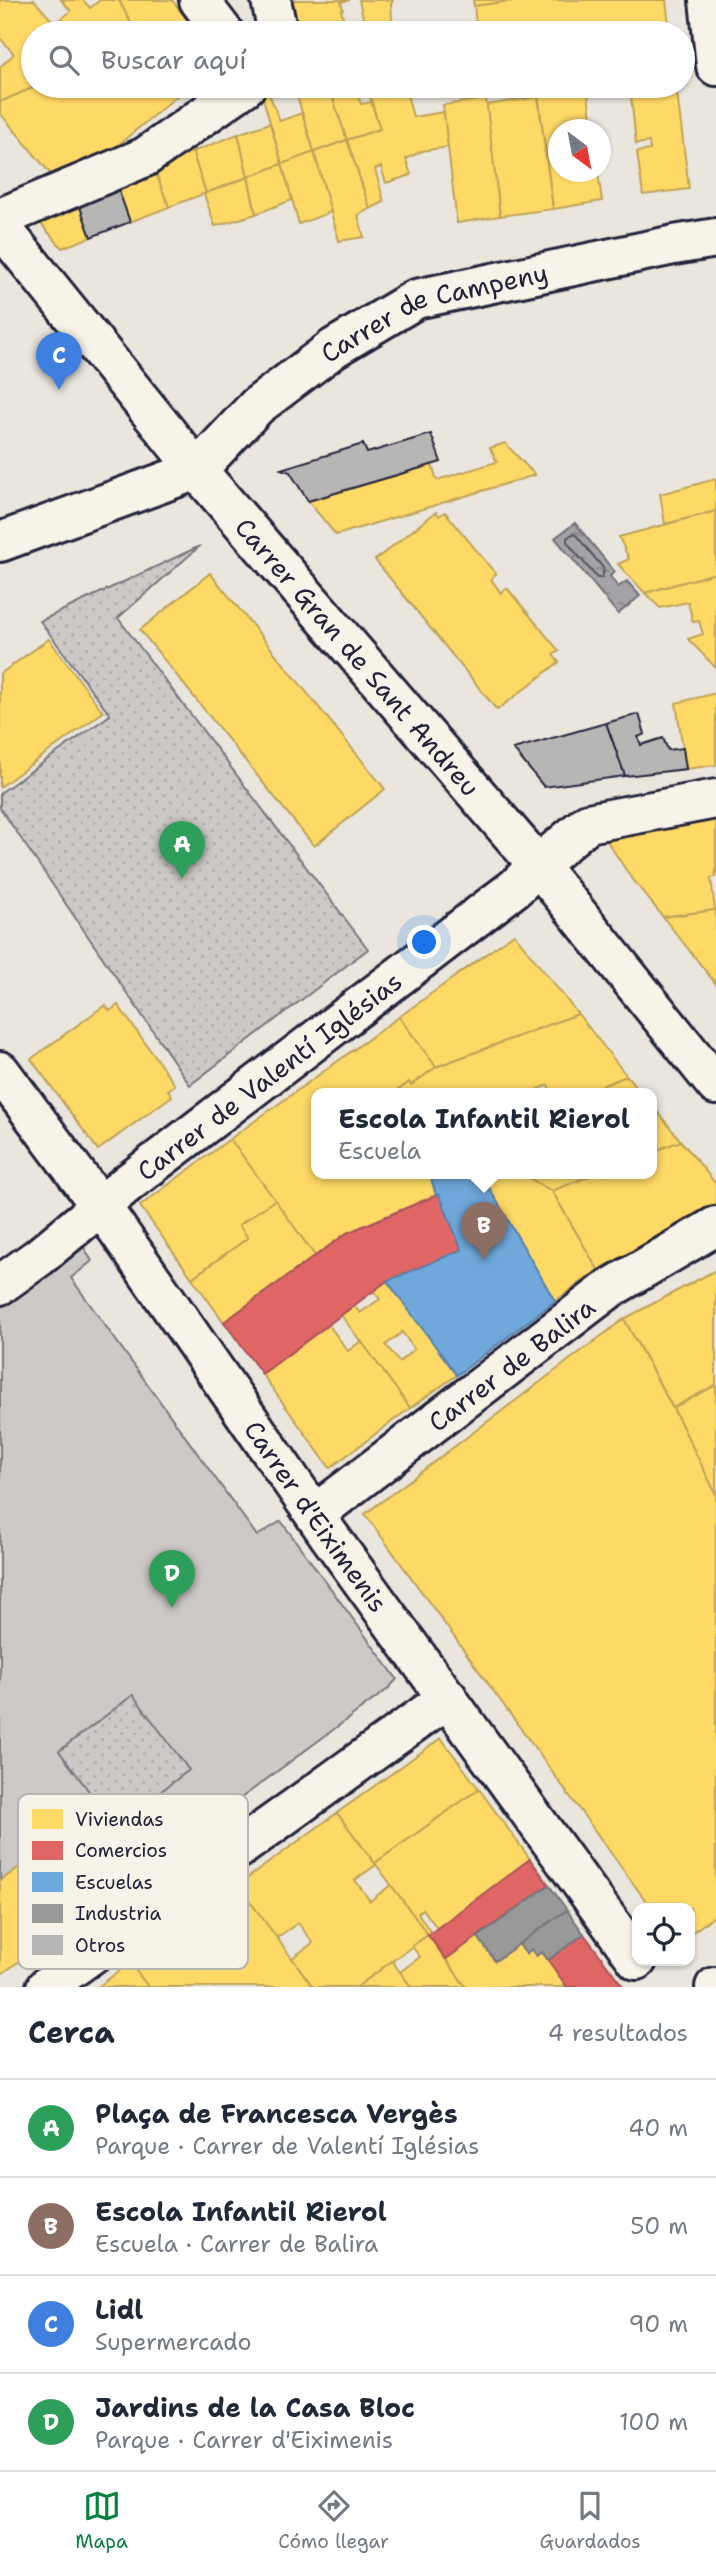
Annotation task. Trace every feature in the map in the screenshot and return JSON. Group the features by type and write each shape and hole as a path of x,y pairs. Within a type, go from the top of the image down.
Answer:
{"street":[{"path":"199,0 215,21"},
{"path":"271,0 275,21"},
{"path":"709,0 716,66"},
{"path":"0,218 145,157 229,98"},
{"name":"Carrer Gran de Sant Andreu","path":"0,226 197,470 538,865 716,1085"},
{"name":"Carrer de Campeny","path":"197,470 257,406 334,348 416,299 716,238"},
{"path":"0,542 197,470"},
{"name":"Carrer de Valentí Iglésias","path":"0,1285 100,1208 128,1183 516,887 588,823 716,799"},
{"name":"Carrer d'Eiximenis","path":"0,1071 115,1226 315,1514 632,1952"},
{"name":"Carrer de Balira","path":"315,1514 609,1289 716,1226"},
{"path":"248,1842 448,1698"},
{"name":"Carrer d'Eiximenis","path":"642,1966 657,1987"},
{"path":"46,1987 71,1969"}],"shaded area":[{"path":"200,546 118,618 368,949 190,1085 0,808 0,793 110,715 40,621"},
{"path":"83,1246 92,1261 71,1278 257,1536 281,1521 397,1679 388,1689 247,1794 18,1794 18,1868 0,1881 0,1306"},
{"path":"133,1695 189,1770 157,1794 91,1794 59,1751"}],"water":[{"path":"575,523 615,572 610,576 618,587 627,581 640,596 618,614 555,538"}],"building: Viviendas":[{"path":"0,0 34,0 52,21 21,21 21,93 0,102 0,67 14,54 0,38"},
{"path":"61,0 83,0 90,8 100,0 119,0 130,21 59,21 71,11"},
{"path":"119,0 172,0 188,21 130,21"},
{"path":"290,0 350,0 341,2 344,21 294,21"},
{"path":"359,0 393,0 392,21 364,21"},
{"path":"473,0 520,0 474,6"},
{"path":"520,0 666,0 669,21 476,21 474,6"},
{"path":"21,93 21,98 175,98 64,190 0,113 0,102"},
{"path":"263,98 271,98 280,121 302,113 314,152 282,164"},
{"path":"298,98 333,98 347,140 314,152"},
{"path":"333,98 359,98 361,104 371,102 380,129 347,140"},
{"path":"371,98 408,98 413,117 444,112 448,147 422,151 406,159 411,175 386,183 381,167 375,169 384,202 370,209 347,140 380,129"},
{"path":"538,98 553,209 500,216 486,105"},
{"path":"539,98 588,98 591,119 548,119 548,171"},
{"path":"631,98 678,98 689,189 643,195 637,152 650,150 649,142 636,144"},
{"path":"486,99 500,216 457,223 443,105"},
{"path":"270,123 282,164 248,177 238,134"},
{"path":"238,134 248,177 206,193 192,152"},
{"path":"347,140 370,209 358,215 364,237 339,241 314,152"},
{"path":"192,152 206,193 169,207 153,166"},
{"path":"314,152 331,212 299,224 282,164"},
{"path":"282,164 292,200 256,214 248,177"},
{"path":"153,166 169,207 130,222 115,180"},
{"path":"248,177 256,214 215,226 204,194"},
{"path":"549,182 599,182 602,201 553,209"},
{"path":"76,196 91,237 62,248 35,217"},
{"path":"505,443 535,475 336,535 308,501 432,465 437,480 497,462 490,448"},
{"path":"716,479 716,511 665,524 660,494"},
{"path":"716,511 716,573 645,593 618,564 629,559 619,537"},
{"path":"436,512 439,516 445,512 496,574 491,579 501,593 507,588 559,651 553,655 559,662 497,710 375,560"},
{"path":"210,573 385,789 314,846 140,630"},
{"path":"716,573 716,668 688,639 703,634 699,621 693,622 688,602 660,608 645,593"},
{"path":"49,639 103,712 0,787 0,674"},
{"path":"716,693 716,765 686,769 676,703"},
{"path":"716,820 716,877 711,878 715,910 663,917 630,876 603,835"},
{"path":"716,910 716,984 663,917"},
{"path":"514,934 578,1014 436,1067 399,1017"},
{"path":"105,1005 110,1011 118,1005 175,1085 168,1090 172,1096 98,1150 31,1059"},
{"path":"578,1014 627,1076 597,1088 549,1088 548,1085 541,1088 401,1088 409,1082 411,1085 436,1067"},
{"path":"399,1017 436,1067 411,1085 409,1082 401,1088 311,1088 311,1179 431,1179 436,1195 347,1233 315,1256 230,1139"},
{"path":"627,1076 637,1088 597,1088"},
{"path":"657,1111 681,1141 657,1150"},
{"path":"230,1139 275,1200 239,1225 248,1238 192,1278 140,1206"},
{"path":"681,1141 716,1184 716,1207 598,1270 552,1191 582,1179 657,1179 657,1150"},
{"path":"484,1179 531,1179 552,1191 598,1270 555,1301"},
{"path":"531,1179 582,1179 552,1191"},
{"path":"275,1200 315,1256 224,1322 192,1278 248,1238 239,1225"},
{"path":"716,1270 716,1385 673,1408 624,1319"},
{"path":"387,1281 457,1375 410,1408 341,1315 354,1306 360,1313 380,1299 373,1291","holes":["402,1332 414,1349 399,1362 386,1345"]},
{"path":"624,1319 695,1449 716,1494 716,1915 695,1930 695,1903 647,1903 365,1514"},
{"path":"328,1324 348,1351 361,1341 410,1408 330,1468 262,1374"},
{"path":"716,1385 716,1494 673,1408"},
{"path":"441,1738 479,1789 375,1863 337,1813"},
{"path":"479,1789 530,1859 437,1928 423,1909 418,1913 431,1933 428,1935 375,1863"},
{"path":"337,1813 376,1865 355,1880 370,1901 391,1885 428,1935 357,1987 313,1987 292,1958 313,1943 298,1923 276,1938 248,1899 248,1878"},
{"path":"18,1868 18,1962 0,1975 0,1881"},
{"path":"248,1899 313,1987 148,1987 134,1969 248,1969"},
{"path":"428,1935 466,1987 411,1987 400,1972 420,1957 412,1946"},
{"path":"478,1937 495,1961 519,1944 526,1954 531,1949 536,1956 542,1952 567,1987 466,1987 446,1959"},
{"path":"392,1961 411,1987 357,1987"},
{"path":"122,1969 134,1969 148,1987 98,1987"}],"building: Comercios":[{"path":"439,1194 462,1250 387,1281 262,1374 224,1322 347,1233"},
{"path":"530,1859 549,1885 446,1959 428,1935"},
{"path":"584,1934 622,1985 620,1987 567,1987 548,1960"}],"building: Escuelas":[{"path":"431,1179 484,1179 555,1301 457,1375 387,1281 462,1250 439,1194 436,1195"}],"building: Industria":[{"path":"549,1885 567,1910 495,1961 478,1937"},
{"path":"567,1910 584,1934 548,1960 542,1952 536,1956 531,1949 526,1954 519,1944"}],"building: Otros":[{"path":"115,180 130,222 91,237 76,196"},
{"path":"431,434 441,462 308,501 290,472 281,469 363,444 367,453"},
{"path":"639,714 645,734 638,737 641,745 663,738 668,750 683,748 686,769 625,776 606,723"},
{"path":"606,723 625,776 544,787 513,749"}],"place":[{"name":"Lidl","path":"59,390"},
{"name":"Plaça de Francesca Vergès","path":"182,879"},
{"name":"Escola Infantil Rierol","path":"484,1260"},
{"name":"Jardins de la Casa Bloc","path":"172,1608"}]}
